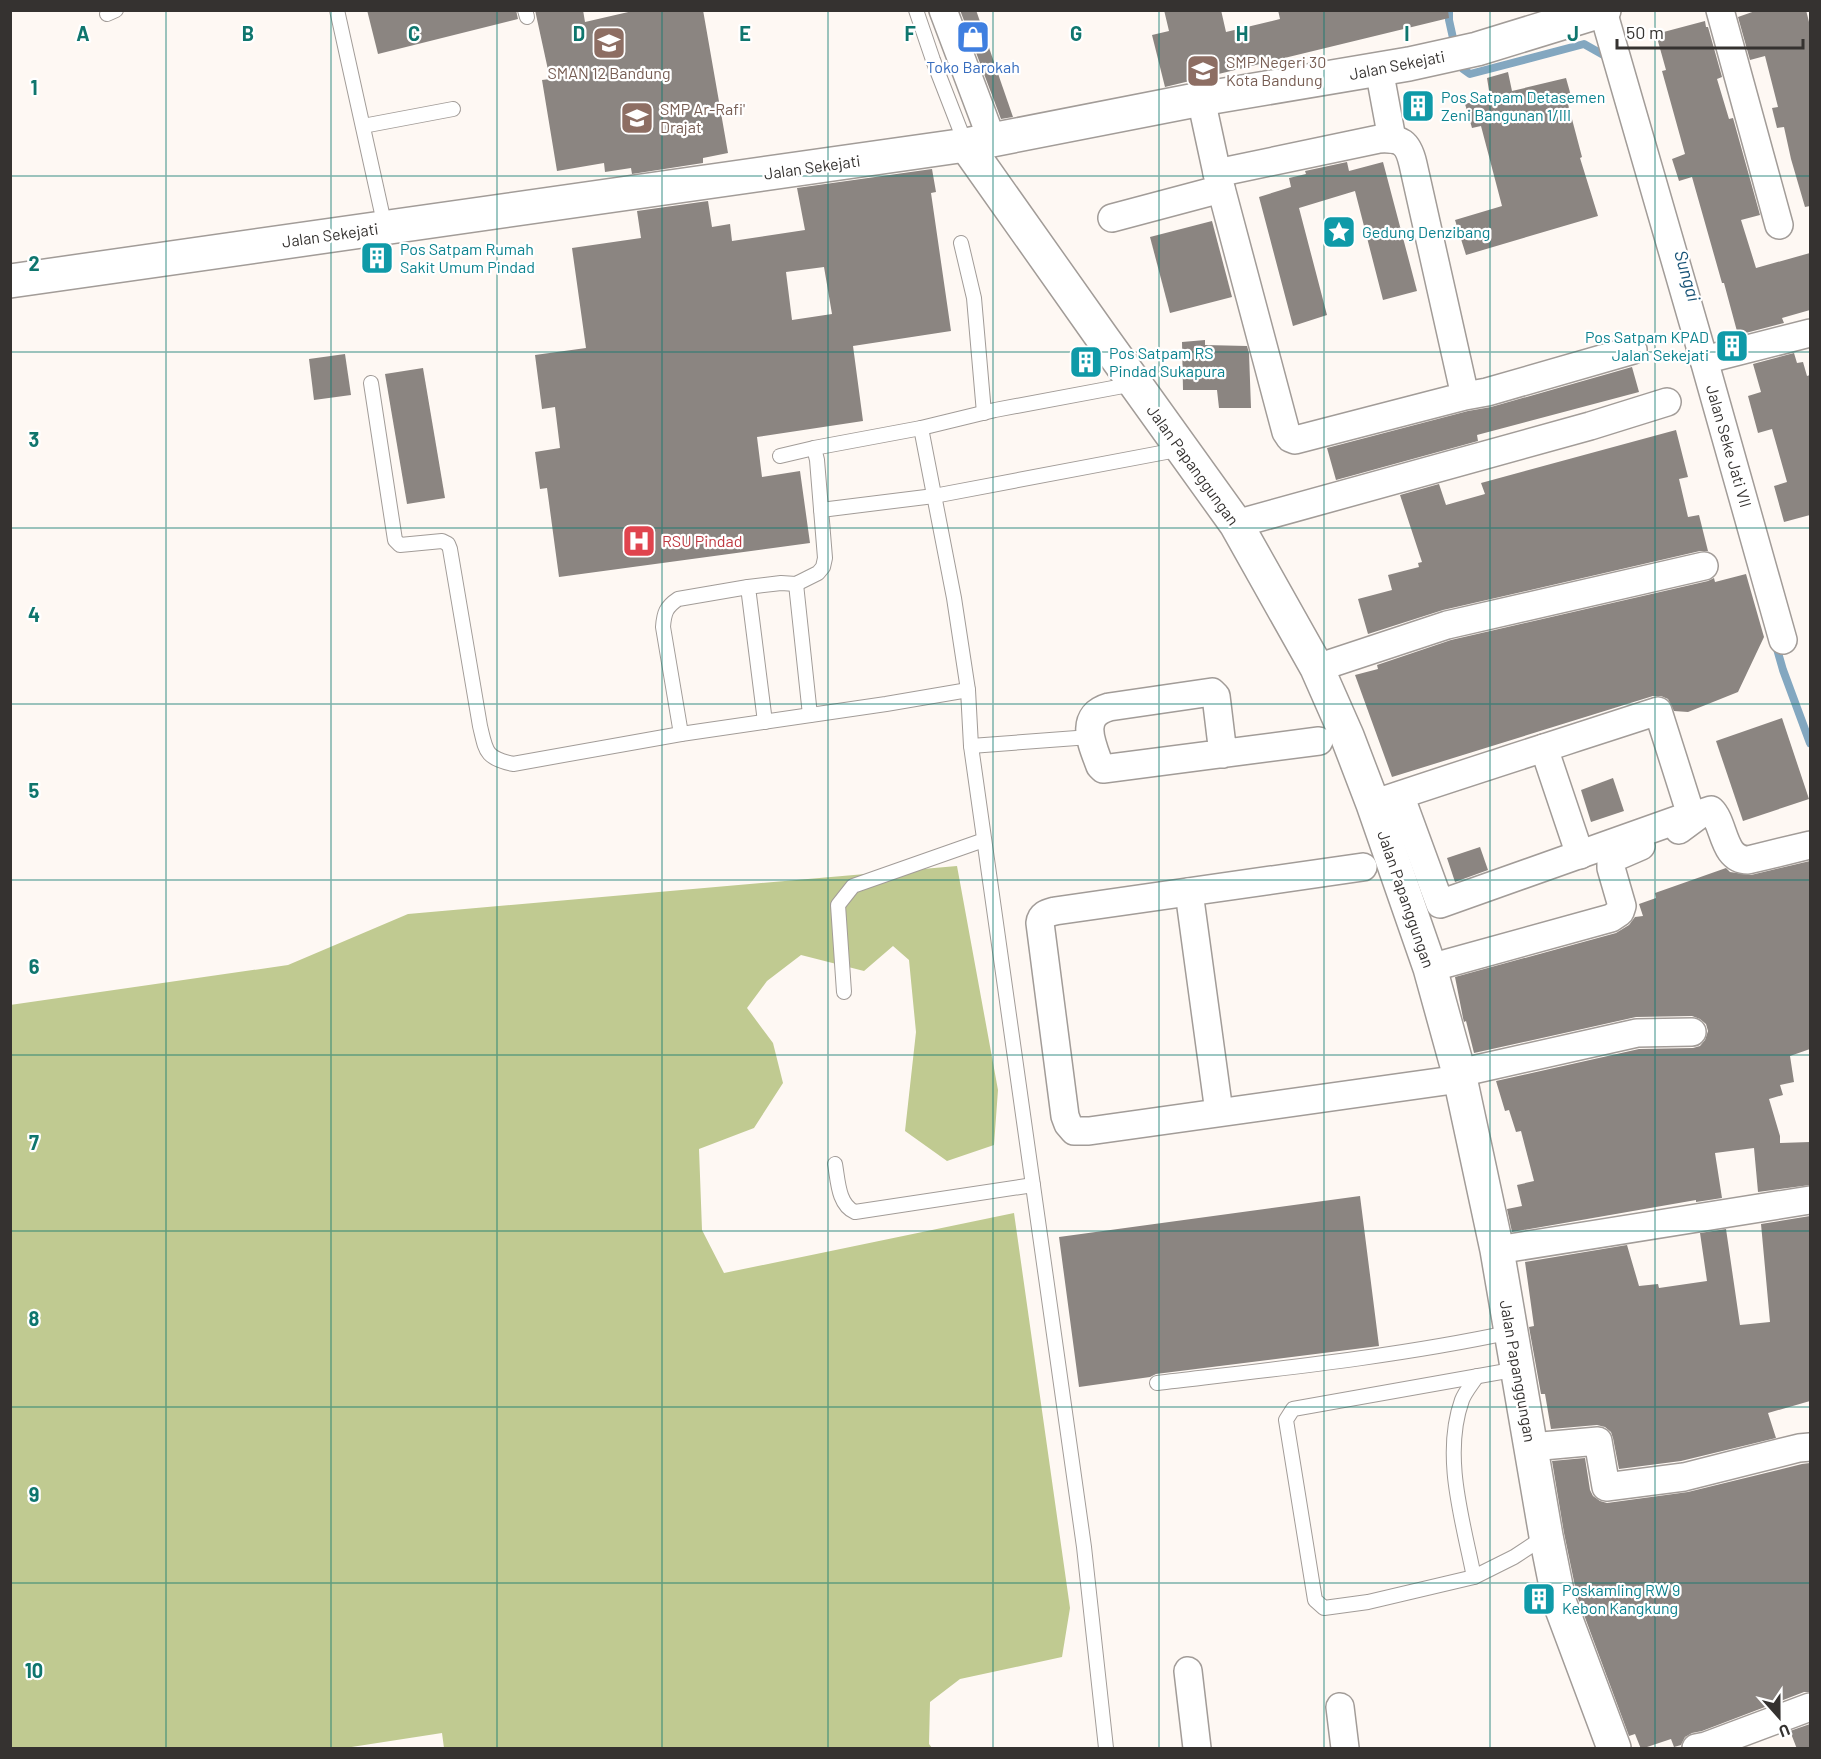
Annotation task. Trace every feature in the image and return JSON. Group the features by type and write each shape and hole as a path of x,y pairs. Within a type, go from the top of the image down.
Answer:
{"street":[{"path":"943,10 979,143"},
{"path":"1720,10 1779,225"},
{"name":"Jalan Sekejati","path":"10,281 979,143 1201,99 1408,64 1462,52 1604,11"},
{"name":"Jalan Seke Jati VII","path":"1604,11 1782,640"},
{"path":"1379,69 1392,139"},
{"path":"1201,99 1219,181 1267,366 1286,432 1290,438 1295,440 1487,392 1633,350"},
{"path":"1112,218 1219,181 1379,139 1392,139 1403,143 1410,152 1465,396"},
{"name":"Jalan Papanggungan","path":"979,143 1135,384 1236,524 1317,668 1347,736 1387,799 1460,1076 1497,1250 1559,1601 1614,1749"},
{"path":"1704,360 1810,333"},
{"path":"1236,524 1590,426 1667,402"},
{"path":"1317,668 1447,626 1704,566"},
{"path":"1223,754 1216,696 1209,692 1105,708 1098,711 1091,721 1089,736 1103,769 1223,754 1320,741"},
{"path":"1658,711 1691,815 1440,904 1387,799 1658,711"},
{"path":"1544,748 1580,855"},
{"path":"1430,968 1611,918 1620,912 1622,906 1611,868 1611,859 1672,835 1702,813 1711,810 1716,814 1727,844 1740,860 1810,845"},
{"path":"1363,867 1055,911 1047,913 1040,919 1065,1116 1074,1131 1089,1131 1460,1076 1636,1033 1692,1032"},
{"path":"1189,891 1219,1112"},
{"path":"1497,1250 1810,1200"},
{"path":"1531,1447 1598,1441 1606,1487 1684,1477 1799,1448 1810,1448"},
{"path":"1188,1671 1197,1749"},
{"path":"1340,1707 1345,1749"},
{"path":"1696,1749 1810,1707"}],"lane":[{"path":"337,10 385,227"},
{"path":"916,10 933,60 979,143"},
{"path":"363,126 453,109"},
{"path":"961,243 974,298 984,413"},
{"path":"371,383 395,540 400,545 442,541 448,544 480,726 486,751 497,760 513,764 681,734 968,690"},
{"path":"780,456 1135,384"},
{"path":"921,428 954,598 968,690 971,746 1084,1547 1106,1749"},
{"path":"681,734 663,627 664,614 669,605 678,599 748,587 781,583 796,584 818,573 823,567 825,558 814,448"},
{"path":"821,510 934,496 1182,449"},
{"path":"796,584 810,715"},
{"path":"748,587 765,722"},
{"path":"971,746 1089,736"},
{"path":"844,992 838,905 853,886 984,840"},
{"path":"835,1164 843,1202 855,1212 1033,1185"},
{"path":"1157,1383 1344,1362 1512,1332"},
{"path":"1518,1369 1293,1409 1286,1420 1315,1600 1324,1608 1368,1602 1474,1577 1514,1557 1546,1536"},
{"path":"1474,1577 1457,1490 1454,1451 1456,1421 1463,1398 1477,1376"}],"green space":[{"path":"957,866 998,1090 994,1145 947,1161 905,1131 916,1032 909,960 893,946 864,971 801,955 767,981 747,1008 773,1043 783,1083 754,1128 699,1149 702,1230 724,1273 1014,1213 1070,1608 1062,1657 960,1679 930,1702 929,1744 932,1748 444,1748 442,1733 345,1748 11,1748 10,1005 288,965 408,914"}],"building":[{"path":"367,10 516,10 518,19 378,54"},
{"name":"SMP Ar-Rafi' Drajat","path":"535,10 583,10 585,22 637,10 703,10 728,153 703,158 703,163 632,174 631,168 605,172 604,163 557,171 542,80 550,79"},
{"path":"960,10 976,10 1013,117 1001,119"},
{"name":"SMP Negeri 30 Kota Bandung","path":"1164,10 1221,10 1226,32 1280,19 1278,10 1448,10 1449,18 1165,87 1152,35 1169,31"},
{"path":"1758,10 1806,10 1810,26 1810,206 1805,207 1784,127 1777,128 1772,108 1778,107 1765,56 1750,60 1738,17"},
{"path":"1705,21 1722,77 1717,79 1729,119 1733,118 1760,215 1741,220 1756,268 1810,253 1810,310 1782,318 1784,323 1738,335 1692,177 1679,181 1672,159 1685,154 1662,71 1666,70 1656,34"},
{"path":"1508,72 1512,91 1566,78 1573,103 1568,104 1582,157 1580,158 1598,216 1466,255 1455,220 1502,206 1481,126 1472,128 1465,104 1490,97 1487,78"},
{"path":"1347,162 1349,171 1383,162 1417,291 1383,300 1355,191 1299,208 1327,315 1293,326 1259,197 1291,187 1289,178 1306,174 1305,171"},
{"path":"932,169 936,192 931,193 951,331 853,346 863,421 757,437 762,477 800,471 810,543 559,577 547,488 540,489 535,452 560,448 555,407 542,409 535,355 586,348 572,248 641,238 637,211 708,201 712,227 730,224 732,241 805,230 797,188","holes":["824,267 832,314 792,320 786,272"]},
{"path":"1212,221 1232,297 1170,313 1150,237"},
{"name":"Pos Satpam Rumah Sakit Umum Pindad","path":"386,246 390,269 367,273 364,250"},
{"path":"1205,340 1205,345 1247,346 1251,408 1219,408 1217,390 1183,390 1182,342"},
{"path":"1794,353 1797,363 1803,362 1807,376 1810,375 1810,515 1784,522 1774,486 1787,482 1772,429 1758,433 1748,396 1761,392 1753,364"},
{"path":"345,354 351,395 314,400 309,359"},
{"path":"1632,367 1639,392 1477,435 1478,441 1336,480 1327,448 1491,407"},
{"path":"423,368 445,498 407,504 385,374"},
{"path":"1676,430 1688,477 1679,479 1688,517 1699,515 1708,551 1443,610 1368,634 1358,599 1392,590 1388,575 1419,567 1418,563 1422,562 1400,495 1439,484 1446,505 1485,494 1481,483"},
{"path":"1746,574 1764,637 1738,692 1688,712 1674,711 1668,699 1653,696 1392,777 1355,675 1378,669 1377,665 1451,640 1714,578 1715,582"},
{"path":"1782,718 1809,799 1743,821 1716,741"},
{"path":"1613,778 1624,811 1591,822 1581,790"},
{"path":"1480,847 1488,870 1455,882 1447,858"},
{"path":"1810,861 1810,1049 1790,1056 1794,1082 1780,1085 1783,1095 1769,1099 1780,1143 1810,1142 1810,1185 1758,1192 1754,1148 1715,1153 1722,1198 1696,1202 1696,1200 1512,1232 1507,1209 1522,1206 1517,1185 1534,1181 1521,1131 1516,1132 1509,1110 1505,1111 1496,1081 1639,1049 1693,1048 1700,1046 1708,1031 1706,1024 1692,1016 1636,1017 1474,1053 1466,1021 1464,1022 1455,977 1616,933 1629,925 1635,917 1643,916 1639,904 1656,898 1655,893 1726,868 1730,872 1751,875"},
{"path":"1360,1196 1379,1346 1156,1374 1150,1377 1079,1387 1059,1237"},
{"path":"1810,1216 1810,1401 1768,1413 1776,1438 1681,1461 1619,1469 1611,1432 1605,1427 1597,1425 1551,1429 1545,1394 1541,1394 1529,1327 1534,1326 1525,1262 1627,1245 1639,1286 1658,1284 1659,1288 1707,1281 1700,1233 1726,1229 1740,1325 1770,1322 1761,1224"},
{"path":"1585,1458 1590,1490 1593,1496 1607,1503 1688,1492 1810,1463 1810,1692 1804,1692 1692,1733 1685,1737 1681,1745 1674,1747 1671,1739 1641,1749 1635,1734 1629,1736 1577,1596 1564,1533 1552,1461"},
{"path":"1810,1724 1810,1749 1797,1749 1790,1731"}],"waterway":[{"name":"Sungai","path":"1449,10 1455,47"},
{"name":"Sungai","path":"1460,61 1463,69 1470,74 1584,44 1607,57"},
{"name":"Sungai","path":"1775,642 1810,743"}],"place":[{"name":"Toko Barokah","path":"973,37"},
{"name":"SMAN 12 Bandung","path":"609,43"},
{"name":"SMP Negeri 30 Kota Bandung","path":"1203,71"},
{"name":"Pos Satpam Detasemen Zeni Bangunan 1/III","path":"1418,106"},
{"name":"SMP Ar-Rafi' Drajat","path":"637,118"},
{"name":"Gedung Denzibang","path":"1339,232"},
{"name":"Pos Satpam Rumah Sakit Umum Pindad","path":"377,258"},
{"name":"Pos Satpam KPAD Jalan Sekejati","path":"1732,346"},
{"name":"Pos Satpam RS Pindad Sukapura","path":"1086,362"},
{"name":"RSU Pindad","path":"639,541"},
{"name":"Poskamling RW 9 Kebon Kangkung","path":"1539,1599"}]}
